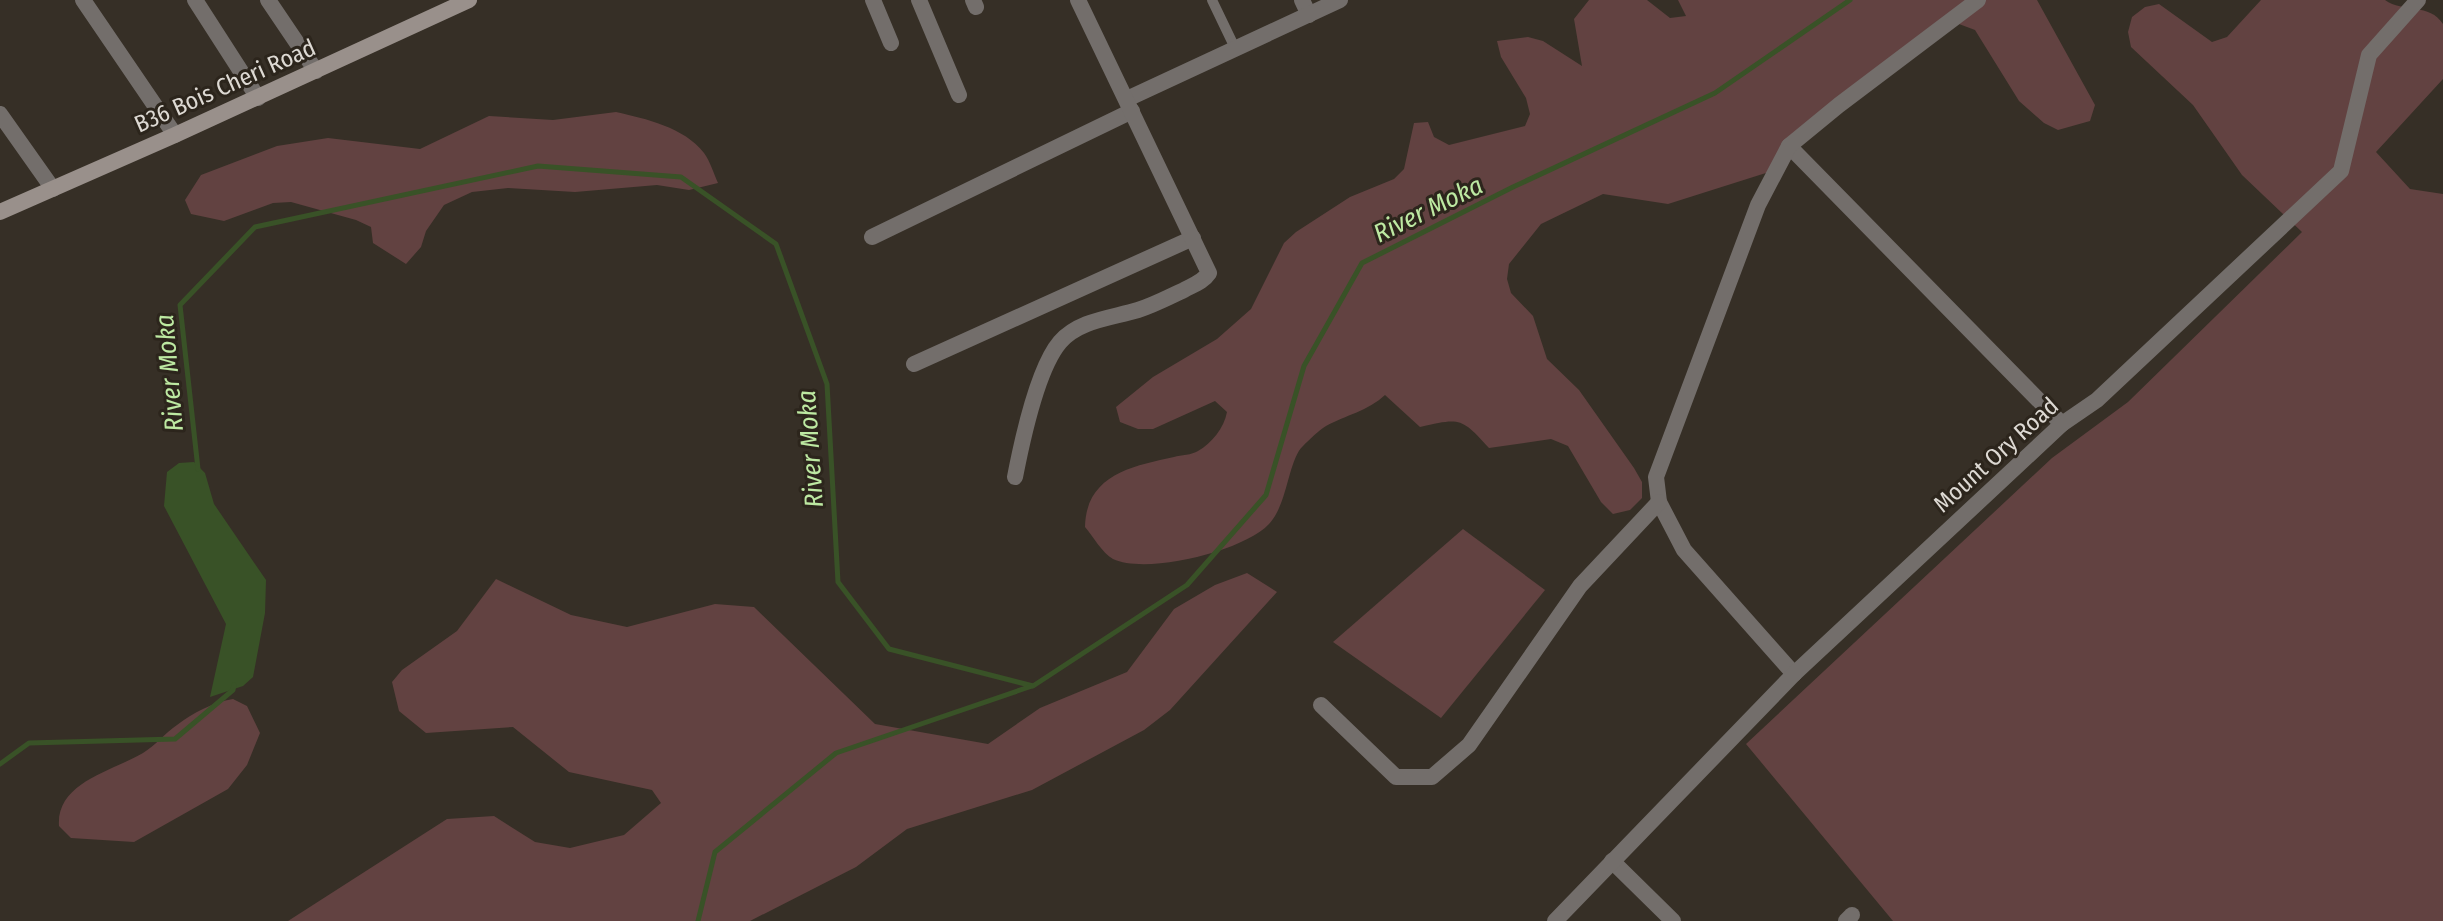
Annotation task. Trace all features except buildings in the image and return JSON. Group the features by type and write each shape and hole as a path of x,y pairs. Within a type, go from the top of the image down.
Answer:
{"main road":[{"name":"B36 Bois Cheri Road","path":"0,212 469,0"}],"street":[{"path":"83,0 175,135"},
{"path":"195,0 258,98"},
{"path":"268,0 316,71"},
{"path":"873,0 891,43"},
{"path":"919,0 959,95"},
{"path":"1015,477 1022,441 1044,371 1067,335 1081,326 1141,309 1206,278 1208,269 1078,0"},
{"path":"872,237 1236,50 1306,7 1340,0"},
{"path":"1794,674 1684,550 1659,502 1656,477 1758,205 1789,146 1978,0"},
{"name":"Mount Ory Road","path":"1555,921 1794,674 2062,424 2097,400 2341,171 2369,55 2418,0"},
{"path":"0,114 53,189"},
{"path":"1789,146 2062,424"},
{"path":"914,364 1193,238"},
{"path":"1321,705 1396,777 1432,777 1469,745 1580,586 1659,502"},
{"path":"1612,861 1673,921"}],"lane":[{"path":"1212,0 1236,50"}],"shaded area":[{"path":"1589,0 1647,0 1670,18 1686,16 1678,0 2037,0 2095,105 2090,121 2058,130 2044,123 2019,101 1975,30 1959,24 1888,68 1769,172 1668,204 1603,194 1541,224 1509,264 1507,279 1511,293 1533,316 1547,359 1579,390 1642,482 1642,498 1630,510 1613,514 1601,502 1568,446 1551,439 1489,448 1472,430 1459,422 1420,427 1385,395 1364,409 1326,426 1303,446 1294,461 1275,515 1257,534 1218,551 1171,562 1128,563 1113,559 1101,549 1085,527 1087,509 1093,495 1103,484 1128,469 1198,451 1217,434 1227,412 1215,401 1153,429 1138,429 1120,422 1116,407 1153,377 1217,339 1251,309 1284,243 1296,232 1350,197 1394,179 1404,169 1414,123 1428,122 1434,137 1449,145 1525,126 1530,114 1526,98 1501,57 1497,41 1528,37 1543,41 1582,66 1574,19"},
{"path":"2261,0 2385,0 2431,13 2443,24 2443,79 2376,152 2410,189 2443,194 2443,921 1893,921 1746,744 2052,458 2128,402 2302,232 2242,175 2193,105 2131,47 2128,32 2132,17 2145,7 2159,4 2212,42 2227,37"},
{"path":"616,112 664,125 686,137 704,153 718,183 689,190 657,185 575,192 508,188 472,192 444,205 426,231 421,247 406,264 373,243 371,227 356,220 291,202 273,203 224,221 191,214 185,200 201,175 277,146 328,138 420,149 489,116 553,120"},
{"path":"194,462 205,473 214,504 266,580 265,613 253,677 243,686 210,697 226,624 164,506 167,472 179,463"},
{"path":"1463,529 1545,590 1441,718 1333,642"},
{"path":"1247,573 1277,592 1170,710 1144,730 1032,790 907,829 856,867 750,921 288,921 447,819 494,816 535,842 570,848 624,835 661,803 652,790 569,772 513,727 426,733 399,711 392,682 402,670 457,631 496,579 571,615 627,627 715,604 754,607 875,724 988,744 1040,708 1127,672 1174,609 1215,585"},
{"path":"233,699 247,706 260,733 247,765 228,789 134,842 71,838 59,826 61,811 76,788 143,753 196,712"}],"waterway":[{"name":"River Moka","path":"198,469 180,305 255,227 538,166 681,177 776,244 827,384 838,582 889,649 1033,686 1187,585 1266,495 1304,366 1362,263 1513,187 1715,93 1850,0"},
{"name":"River Moka","path":"0,764 29,743 175,739 233,690 234,685"},
{"path":"698,921 715,852 836,753 1032,686"}]}
